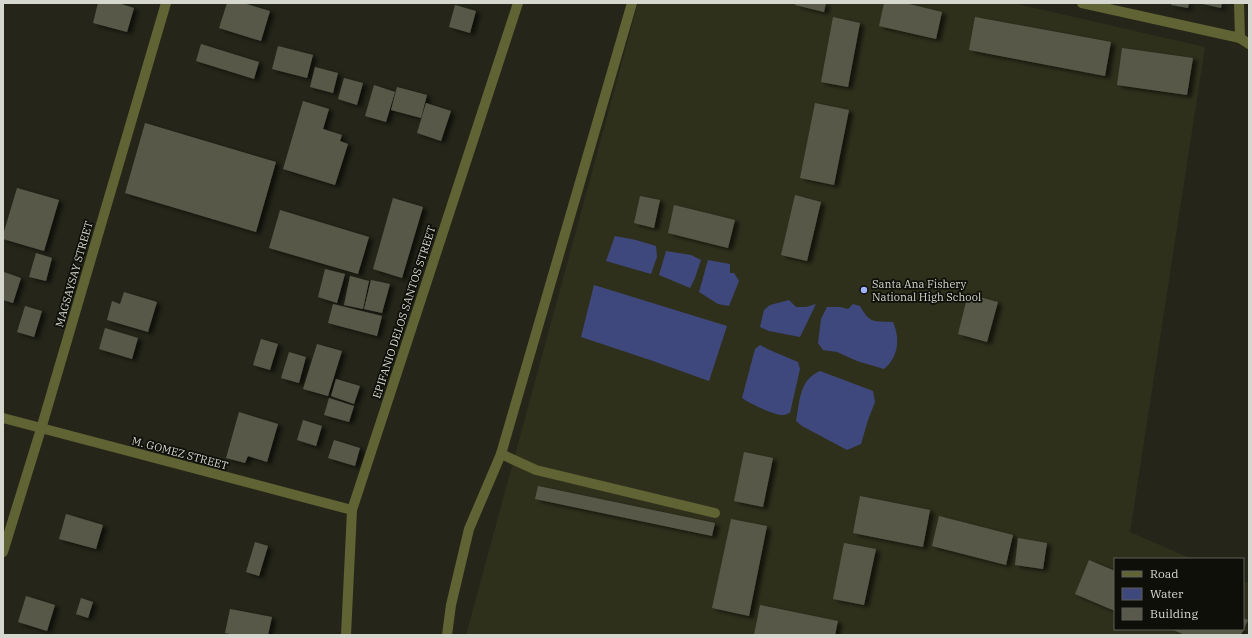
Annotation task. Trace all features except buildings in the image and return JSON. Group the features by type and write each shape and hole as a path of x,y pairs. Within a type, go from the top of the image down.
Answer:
{"street":[{"name":"MAGSAYSAY STREET","path":"3,552 41,429 166,3"},
{"name":"EPIFANIO DELOS SANTOS STREET","path":"346,635 352,510 518,3"},
{"path":"447,635 451,605 469,529 501,454 632,3"},
{"path":"1082,3 1245,41 1239,3"},
{"name":"M. GOMEZ STREET","path":"3,418 352,510"},
{"path":"501,454 536,470 715,513"}],"shaded area":[{"name":"Santa Ana Fishery National High School","path":"638,3 1013,3 1205,47 1130,532 1190,558 1114,558 1114,630 1244,630 1244,581 1249,583 1249,635 466,635"}],"water":[{"path":"615,236 656,246 657,257 651,274 606,261"},
{"path":"666,251 691,255 701,260 690,288 659,275"},
{"path":"708,260 730,264 730,273 734,273 739,281 729,306 718,304 699,292"},
{"path":"594,285 727,326 709,381 581,337"},
{"path":"789,300 796,307 806,307 816,304 800,337 769,331 760,327 764,310 770,305"},
{"path":"853,304 860,306 870,319 881,322 893,322 897,334 897,347 893,359 884,369 857,361 837,352 823,350 818,343 821,319 827,307 840,307 848,309"},
{"path":"760,345 798,362 800,369 790,413 780,415 756,406 742,398 755,349"},
{"path":"820,371 873,391 875,402 861,444 847,450 802,426 796,421 804,386 813,375"}],"place":[{"name":"Santa Ana Fishery National High School","path":"864,290"}]}
